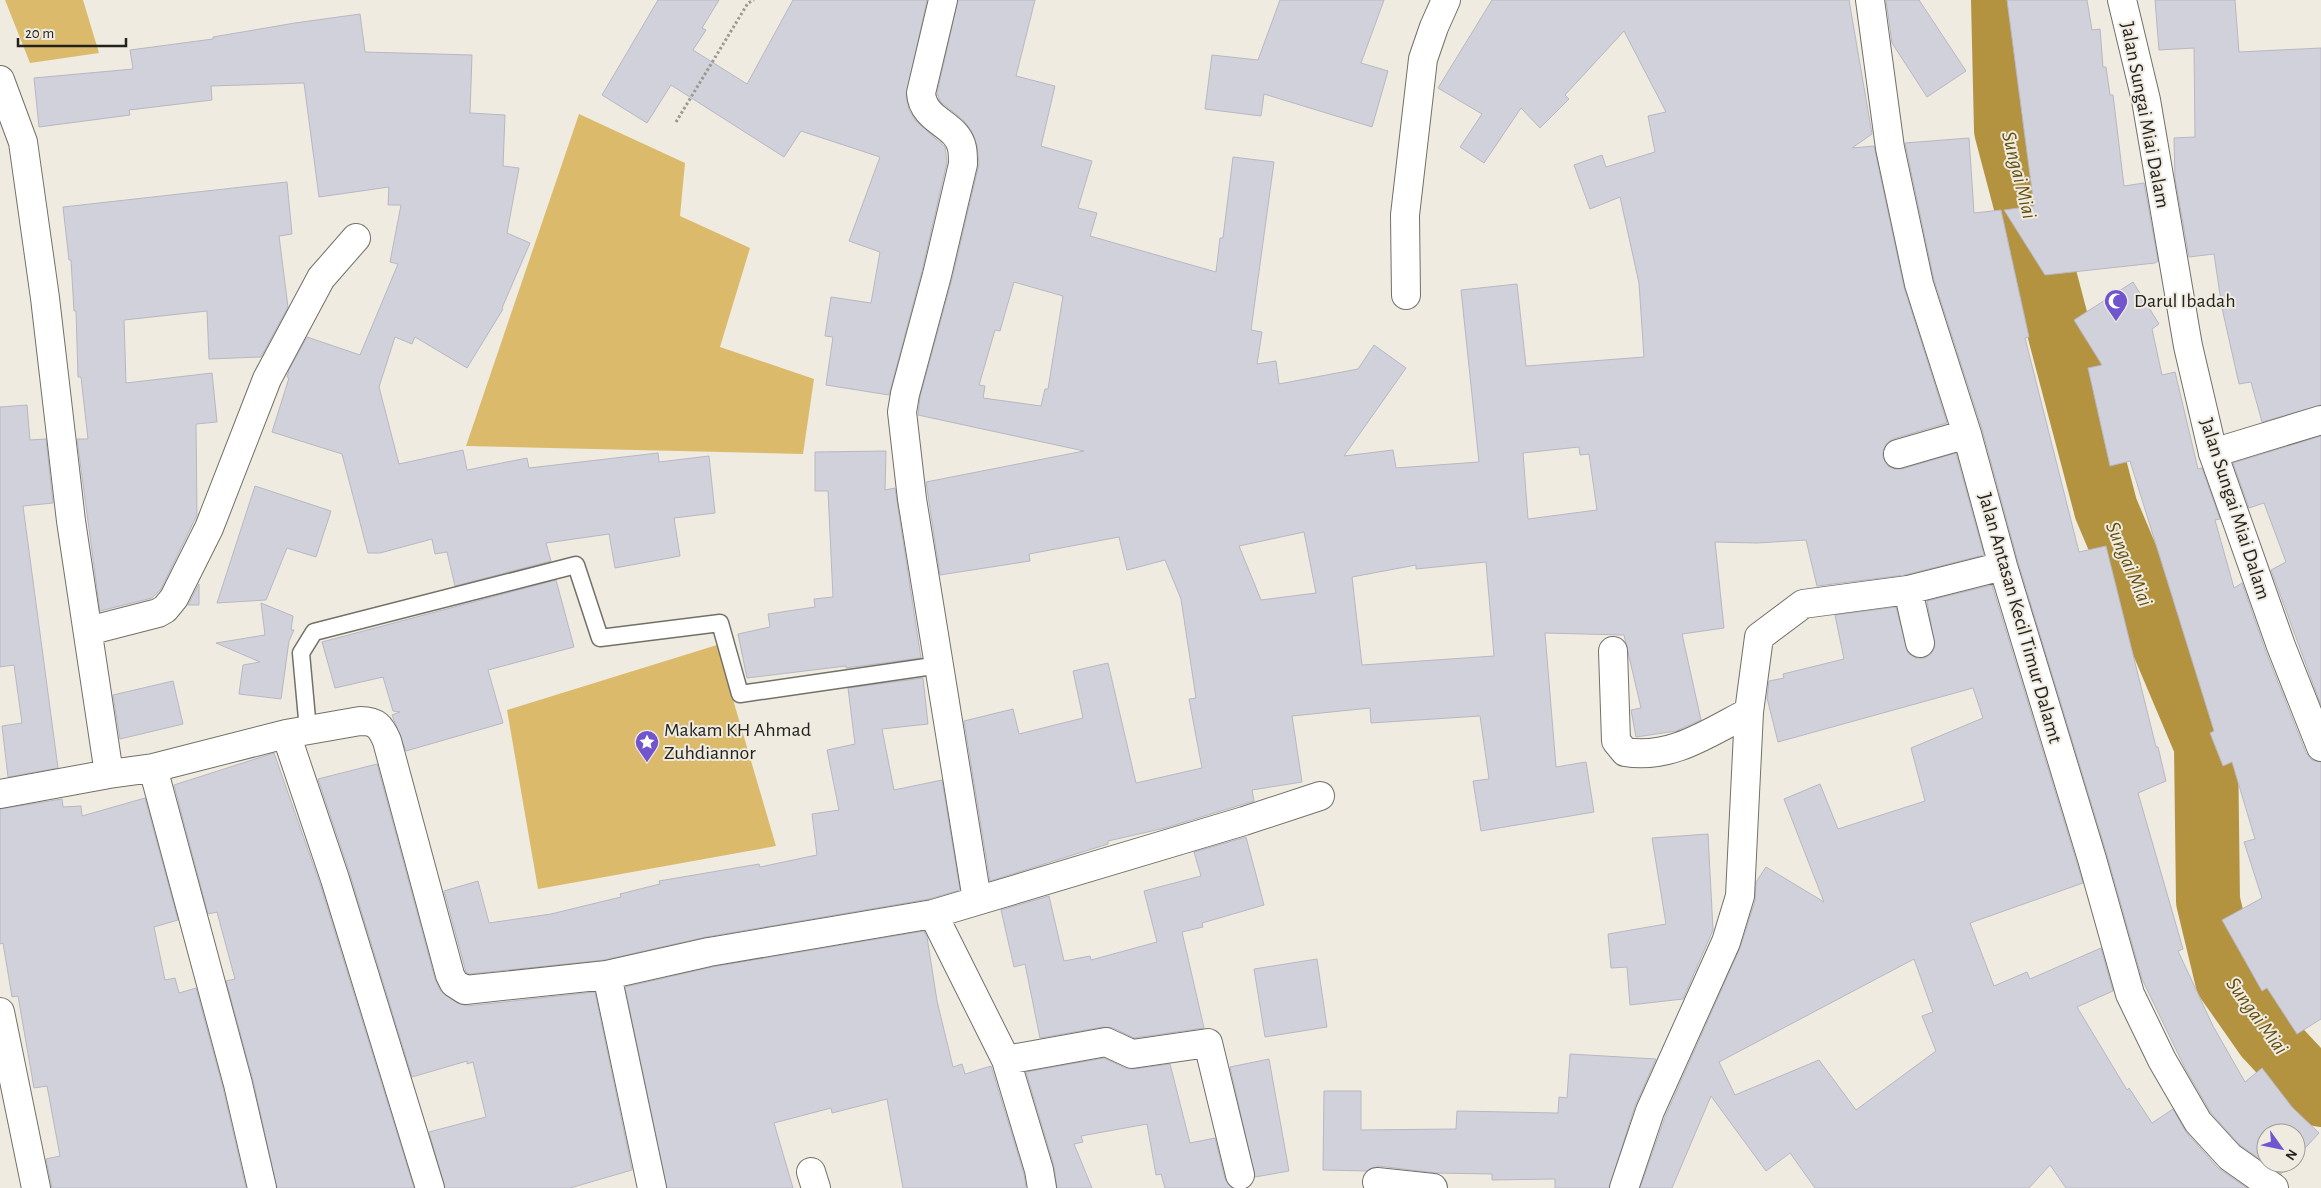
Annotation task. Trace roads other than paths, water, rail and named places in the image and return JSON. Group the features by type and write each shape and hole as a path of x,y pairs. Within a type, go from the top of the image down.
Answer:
{"street":[{"path":"943,0 922,93 922,104 931,115 952,132 962,146 963,164 937,275 904,394 902,412 912,499 976,900"},
{"path":"1406,295 1405,215 1423,60 1434,27 1446,0"},
{"name":"Jalan Antasan Kecil Timur Dalamt","path":"1870,0 1890,148 1918,284 1967,434 2003,566 2092,859 2130,994 2162,1060 2198,1122 2230,1157 2274,1188"},
{"name":"Jalan Sungai Miai Dalam","path":"2122,0 2146,100 2188,346 2213,453 2281,646 2321,747"},
{"path":"0,80 23,142 45,298 71,521 109,774"},
{"path":"88,631 158,613 165,609 174,598 209,528 268,379 321,278 356,238"},
{"path":"2213,453 2321,420"},
{"path":"1898,454 1967,434"},
{"path":"1624,1188 1650,1111 1726,942 1740,896 1749,712 1759,637 1803,604 1908,590 2003,566"},
{"path":"1908,590 1920,643"},
{"path":"1614,651 1616,742 1625,752 1640,755 1677,749 1749,712"},
{"path":"0,794 153,768 297,732 360,721 372,721 381,726 387,741 454,982 465,990 606,974 709,952 933,914 1244,821 1320,796"},
{"path":"297,732 335,879 430,1188"},
{"path":"153,768 238,1084 262,1188"},
{"path":"933,914 1006,1060 1039,1170 1042,1188"},
{"path":"606,974 652,1188"},
{"path":"0,1012 36,1188"},
{"path":"1006,1060 1106,1042 1132,1054 1208,1043 1240,1175"},
{"path":"1377,1182 1433,1188"}],"lane":[{"path":"297,732 301,653 314,632 576,565 600,638 720,623 740,694 940,665"}],"waterway":[{"name":"Sungai Miai","path":"2003,0 2006,130 2106,509 2206,745 2208,901 2227,980 2267,1037 2321,1095"}],"place":[{"name":"Darul Ibadah","path":"2116,322"},
{"name":"Makam KH Ahmad Zuhdiannor","path":"647,763"}]}
